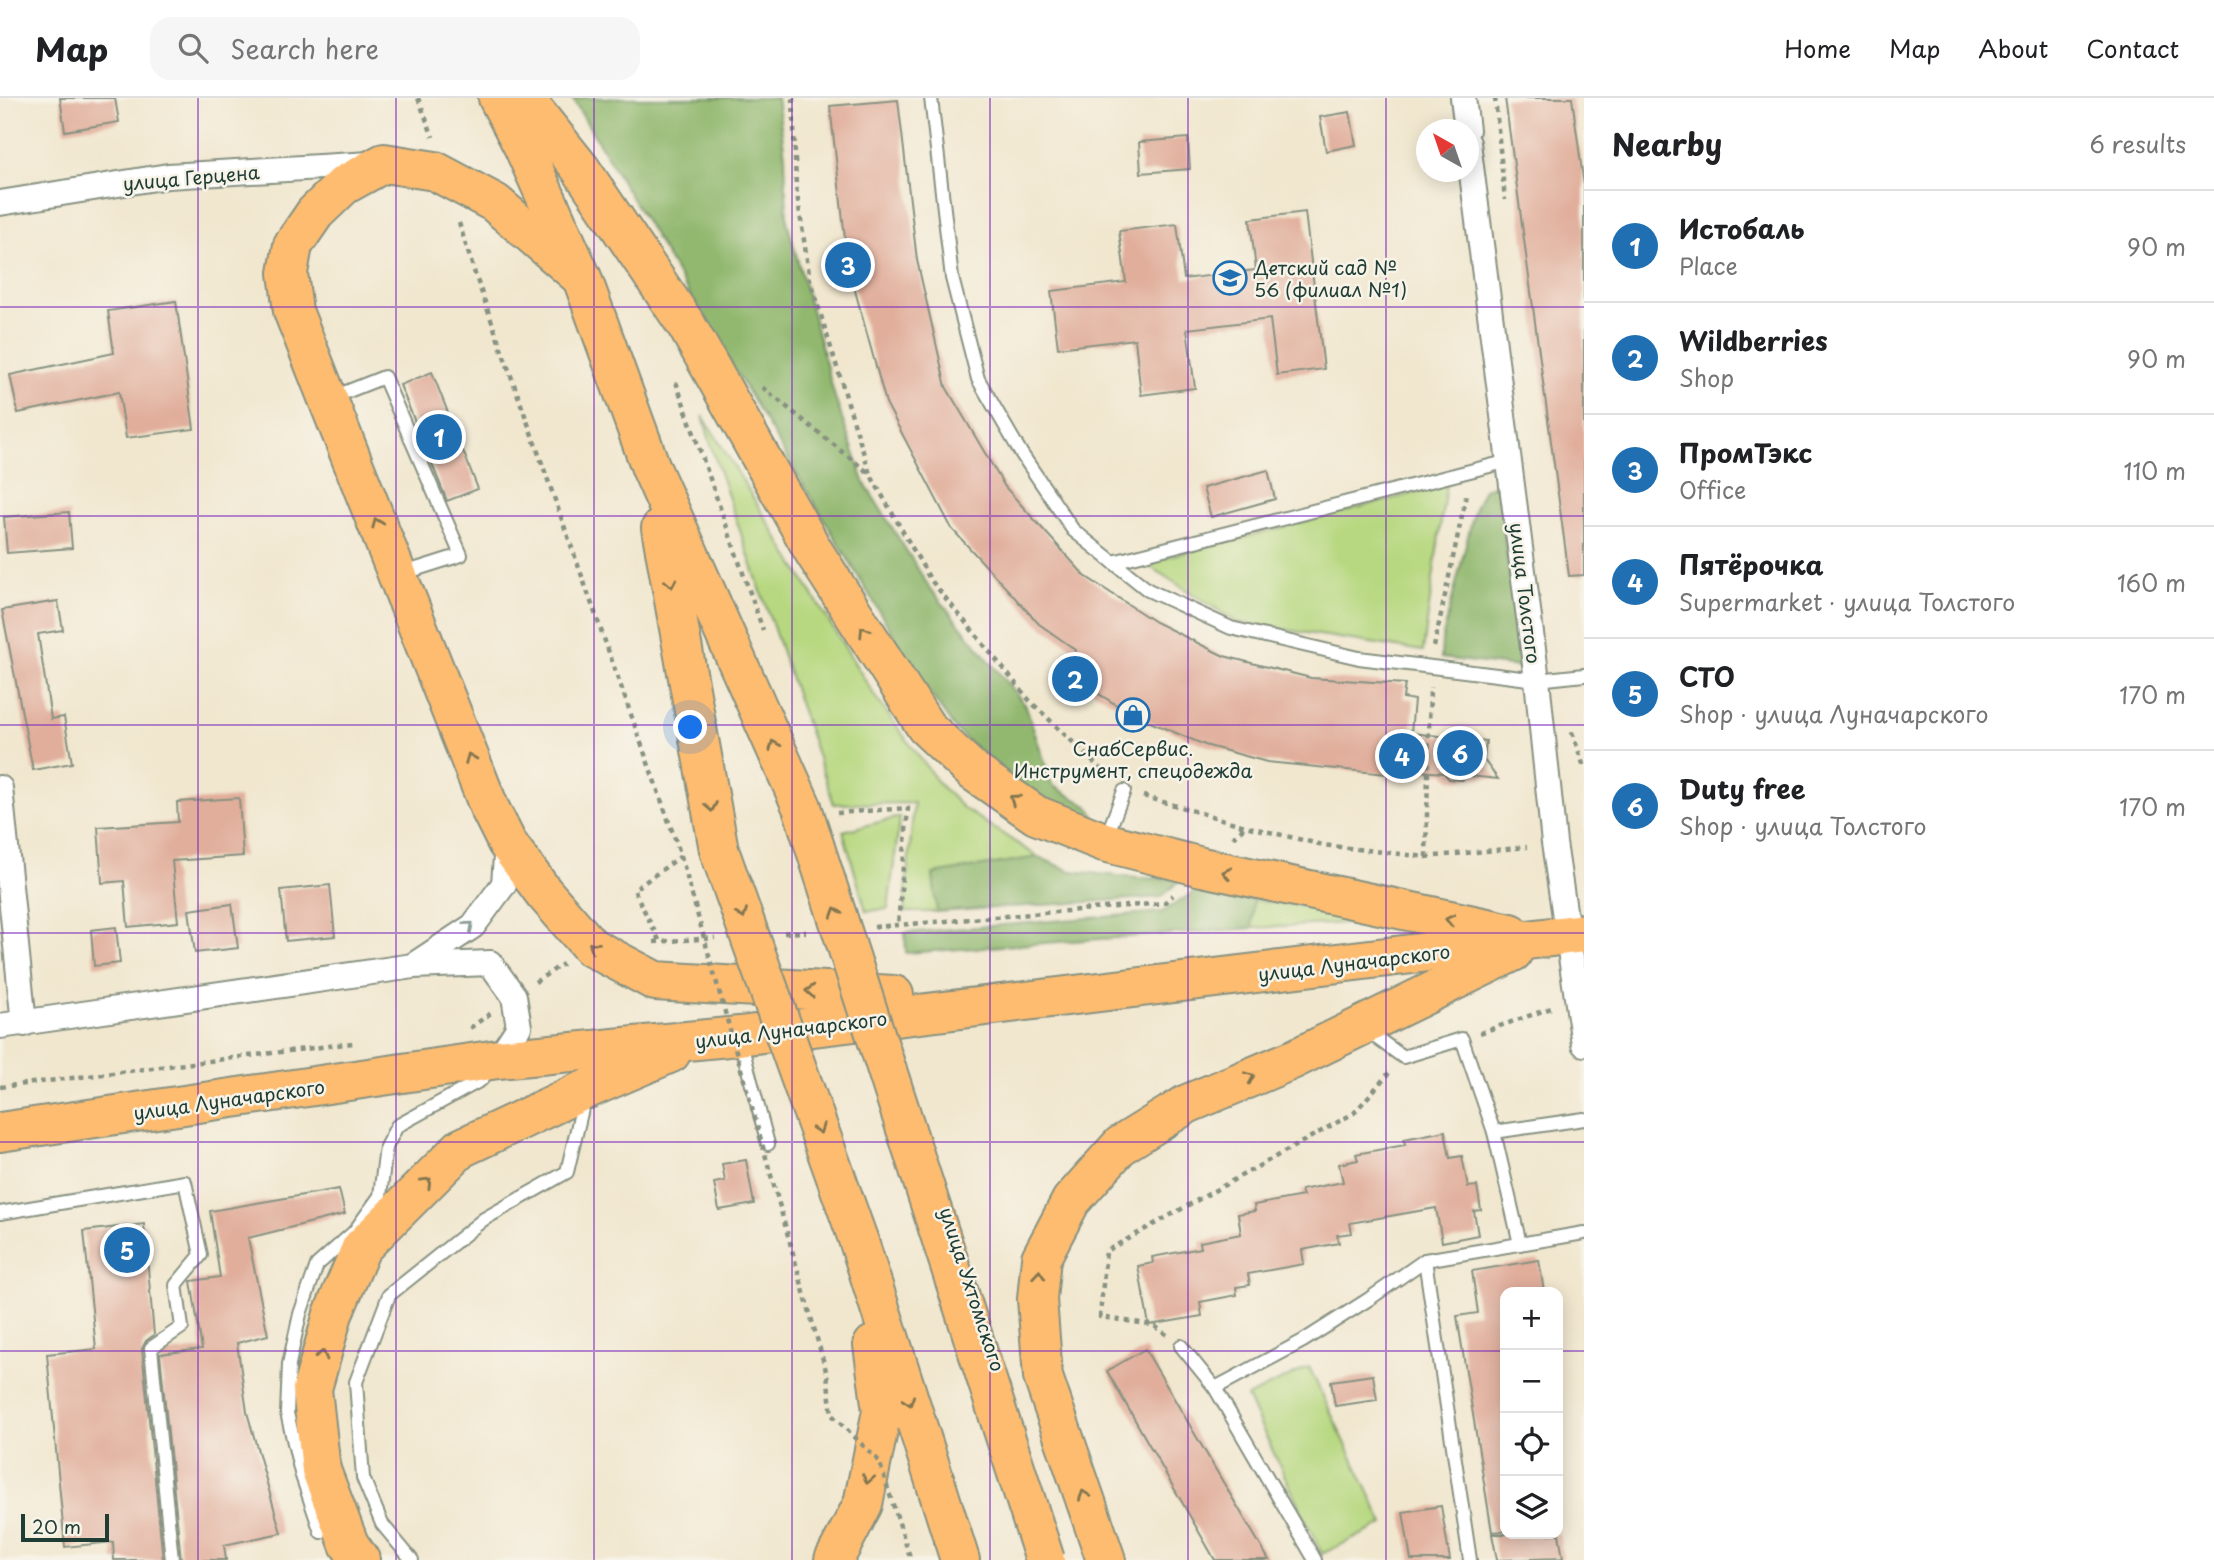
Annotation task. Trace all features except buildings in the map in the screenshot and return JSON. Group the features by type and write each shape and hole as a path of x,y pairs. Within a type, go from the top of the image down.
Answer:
{"main road":[{"path":"498,98 523,146 582,278 650,468 814,810 1045,1560"},
{"path":"524,98 580,168 687,326 814,552 926,727 974,772 1036,815 1104,842 1202,867 1564,936"},
{"path":"582,278 495,203 435,171 384,163 344,185 315,213 293,245 288,273 292,311 489,807 507,843 590,947 655,981 1025,1002"},
{"path":"650,468 719,850 859,1242 960,1560"},
{"path":"1106,1560 1043,1377 1037,1299 1041,1258 1071,1201 1121,1144 1187,1104 1564,936"},
{"name":"улица Луначарского","path":"0,1132 498,1059 722,1038 1564,936"},
{"path":"360,1560 349,1544 321,1470 312,1389 333,1314 361,1248 461,1148 586,1090 722,1038"},
{"path":"834,1560 863,1504 882,1411 859,1242"}],"street":[{"path":"1463,98 1466,119"},
{"name":"улица Герцена","path":"0,203 169,176 384,163"},
{"name":"улица Толстого","path":"1473,182 1536,680 1564,936 1584,1044"},
{"path":"0,788 12,1025 413,966 490,962 514,996 519,1027 498,1059"},
{"path":"413,966 473,926 504,884 507,843"},
{"name":"улица Ухтомского","path":"885,1018 1062,1560"}],"lane":[{"path":"931,98 952,278 978,379 1021,453 1073,530 1148,590 1231,628 1359,659 1536,680 1584,675"},
{"path":"327,399 384,377 461,555 397,575"},
{"path":"1113,562 1471,473 1509,461"},
{"path":"1104,842 1124,791"},
{"path":"1361,1026 1403,1057 1462,1039 1494,1132 1520,1244"},
{"path":"722,1038 768,1144"},
{"path":"321,1532 301,1473 287,1413 289,1364 300,1314 317,1265 354,1232 380,1196 386,1147 397,1126 481,1080 498,1059"},
{"path":"412,1560 382,1524 363,1478 356,1382 389,1295 484,1219 566,1172 586,1090"},
{"path":"1494,1132 1584,1119"},
{"path":"0,1213 185,1182 201,1255 176,1285 182,1327 151,1348 172,1560"},
{"path":"1215,1388 1303,1341 1425,1260 1584,1233"},
{"path":"1425,1260 1470,1560"},
{"path":"1181,1346 1215,1388 1315,1560"}],"path":[{"path":"418,98 427,117 475,274 681,856 827,1374 832,1415 879,1461 911,1560"},
{"path":"753,379 870,474"},
{"path":"676,382 765,635"},
{"path":"814,810 908,808 898,925"},
{"path":"872,927 1164,903 1245,826"},
{"path":"1426,858 1527,847"},
{"path":"660,942 634,890 681,856"},
{"path":"779,934 819,931"},
{"path":"646,943 726,937"},
{"path":"469,1029 590,947"},
{"path":"1462,1039 1558,1005"},
{"path":"0,1087 359,1042"},
{"path":"1181,1346 1153,1325 1100,1317 1106,1251 1354,1113 1403,1057"}],"green space":[{"path":"572,98 777,98 785,156 787,221 836,401 865,484 929,587 1026,706 1052,785 1089,807 1094,815 1092,823 1029,796 956,730 919,678"},
{"path":"703,416 876,698 940,785 963,808 1038,857 933,874 937,912 904,912 914,803 834,804"},
{"path":"1498,484 1520,667 1441,658 1442,640 1475,508 1484,489"},
{"path":"1446,485 1423,651 1237,622 1144,563"},
{"path":"900,817 888,909 866,911 843,831"},
{"path":"1038,857 1071,871 1137,878 1181,879 1161,897 937,912 933,874"},
{"path":"1207,884 1253,900 1252,928 906,953 905,933 1162,912"},
{"path":"1253,900 1352,913 1349,923 1252,928"},
{"path":"1309,1367 1384,1524 1322,1554 1247,1397"}],"place":[{"name":"ПромТэкс","path":"848,265"},
{"name":"Детский сад № 56 (филиал №1)","path":"1230,278"},
{"name":"Истобаль","path":"439,437"},
{"name":"Wildberries","path":"1075,679"},
{"name":"СнабСервис. Инструмент, спецодежда","path":"1133,715"},
{"name":"Duty free","path":"1460,753"},
{"name":"Пятёрочка","path":"1402,756"},
{"name":"СТО","path":"127,1250"}]}
